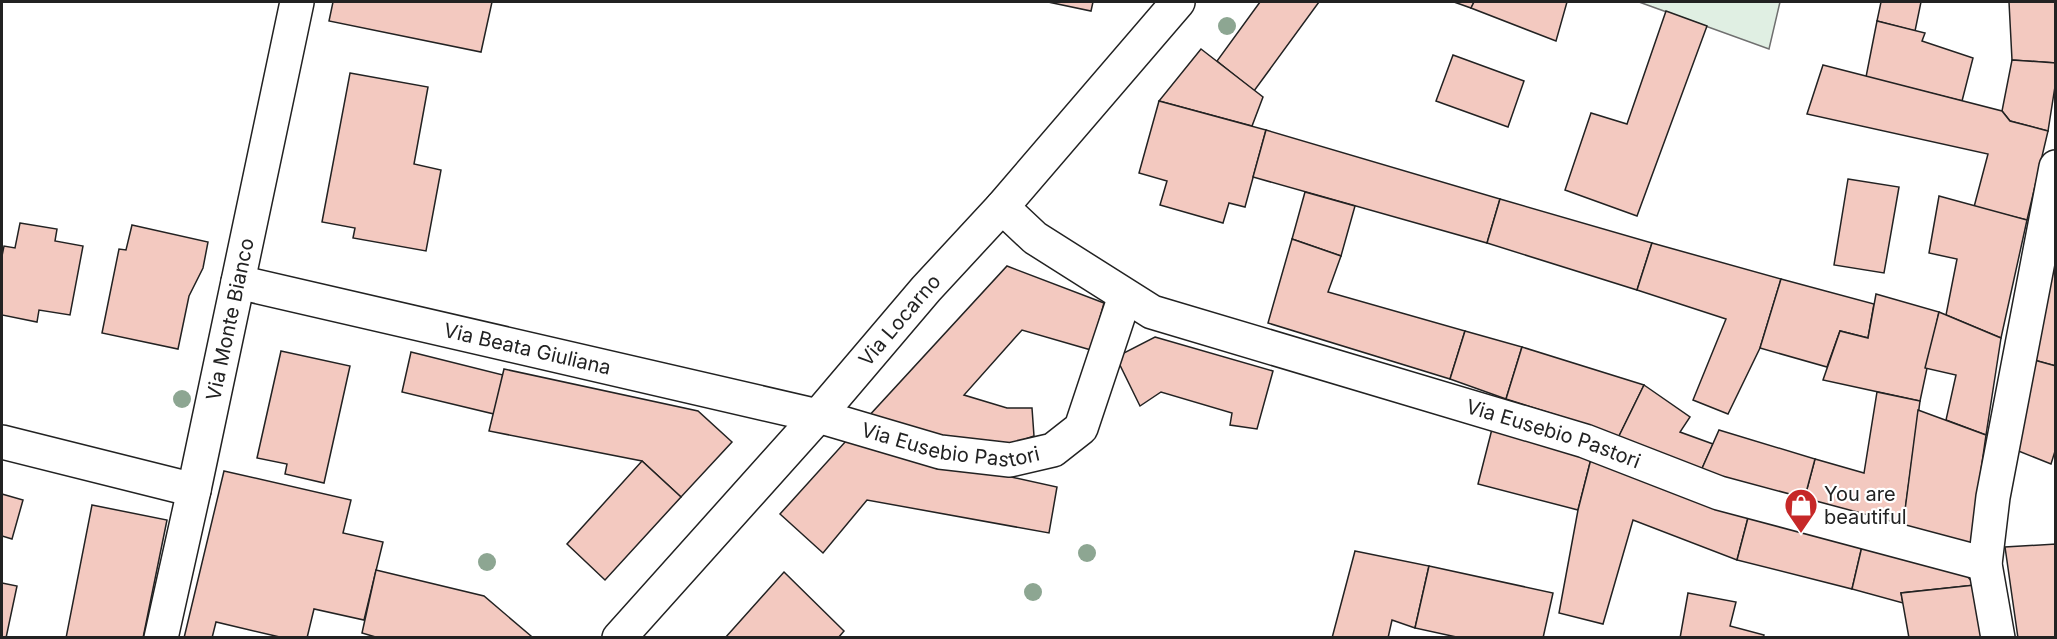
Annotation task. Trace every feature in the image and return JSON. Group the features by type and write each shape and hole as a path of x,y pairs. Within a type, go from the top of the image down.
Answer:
{"street":[{"name":"Via Monte Bianco","path":"161,638 297,2"},
{"name":"Via Locarno","path":"619,638 1002,207 1178,2"},
{"path":"1998,638 1985,564 1993,497 2055,167"},
{"name":"Via Eusebio Pastori","path":"1002,207 1035,238 1152,312 1585,441 1719,493 1985,564"},
{"name":"Via Beata Giuliana","path":"238,282 818,416"},
{"name":"Via Eusebio Pastori","path":"818,416 940,452 1010,460 1053,450 1081,428 1125,296"},
{"path":"2,442 194,490"}],"green space":[{"path":"1639,2 1780,2 1769,49"}],"building":[{"path":"333,2 492,2 481,52 329,21"},
{"path":"1048,2 1093,2 1091,11"},
{"path":"1260,2 1319,2 1254,91 1217,61"},
{"path":"1454,2 1474,2 1471,8"},
{"path":"1474,2 1567,2 1556,41 1471,8"},
{"path":"1881,2 1921,2 1915,31 1877,21"},
{"path":"2009,2 2055,2 2056,63 2012,60"},
{"path":"1666,11 1707,26 1637,216 1565,190 1591,113 1627,124"},
{"path":"1877,21 1925,33 1922,41 1973,58 1962,101 1866,77"},
{"path":"1201,49 1263,97 1252,126 1159,101"},
{"path":"1453,55 1524,81 1508,127 1436,101"},
{"path":"2012,60 2056,63 2056,80 2048,131 2010,121 2002,111"},
{"path":"1823,65 2002,111 2010,121 2048,131 2027,220 1974,207 1988,154 1807,114"},
{"path":"350,73 428,87 414,164 441,170 426,251 353,238 355,228 322,222"},
{"path":"1159,101 1266,130 1245,207 1229,203 1223,223 1160,205 1167,181 1139,173"},
{"path":"1266,130 1500,199 1487,243 1253,177"},
{"path":"1848,179 1899,187 1884,273 1834,265"},
{"path":"1305,192 1355,206 1341,256 1292,239"},
{"path":"1939,196 2027,220 2001,338 1946,315 1957,259 1929,253"},
{"path":"1500,199 1652,243 1637,290 1487,243"},
{"path":"20,223 57,229 55,241 83,246 70,315 39,310 37,322 2,315 2,256 4,246 15,248"},
{"path":"132,225 208,242 203,268 189,296 178,349 102,333 119,249 126,250"},
{"path":"1292,239 1341,256 1328,292 1465,331 1450,379 1268,323"},
{"path":"1652,243 1781,279 1760,348 1728,414 1693,400 1726,319 1637,290"},
{"path":"2056,258 2056,366 2034,360"},
{"path":"1007,266 1104,303 1091,350 1022,330 964,395 1007,408 1032,408 1034,436 1000,448 914,435 867,418"},
{"path":"1781,279 1874,304 1868,338 1840,331 1827,367 1760,348"},
{"path":"1876,294 1939,312 1920,401 1823,380 1840,331 1868,338"},
{"path":"1939,312 2001,338 1986,435 1946,420 1956,375 1925,368"},
{"path":"1465,331 1522,347 1506,399 1450,379"},
{"path":"1155,337 1273,371 1257,429 1230,425 1232,413 1161,392 1140,406 1116,357"},
{"path":"1522,347 1644,385 1618,438 1569,419 1506,399"},
{"path":"281,351 350,366 324,483 285,474 287,464 257,458"},
{"path":"411,352 503,375 494,414 402,392"},
{"path":"2034,360 2056,366 2056,448 2051,464 2016,450"},
{"path":"504,369 698,411 732,442 681,497 642,461 489,431"},
{"path":"1644,385 1690,417 1680,432 1713,444 1700,473 1618,438"},
{"path":"1877,392 1920,401 1902,533 1803,504 1815,459 1864,473"},
{"path":"1918,410 1986,435 1970,547 1902,533"},
{"path":"1492,429 1592,455 1578,510 1478,484"},
{"path":"1719,430 1815,459 1803,504 1700,473"},
{"path":"846,441 1057,487 1049,533 867,500 823,553 780,514"},
{"path":"1592,455 1749,514 1737,560 1633,520 1603,624 1559,613 1578,510"},
{"path":"642,461 681,497 605,580 567,544"},
{"path":"224,471 351,500 343,533 383,542 364,620 314,609 307,638 284,638 216,622 212,638 184,638"},
{"path":"2,494 23,500 12,539 2,536"},
{"path":"92,505 167,520 143,638 66,638"},
{"path":"1749,514 1863,542 1852,589 1737,560"},
{"path":"1863,542 1959,567 1975,585 1901,593 1903,603 1852,589"},
{"path":"2056,544 2056,638 2018,638 2005,547"},
{"path":"1355,551 1429,566 1415,628 1392,620 1388,638 1332,638"},
{"path":"1429,566 1553,593 1543,638 1461,638 1415,628"},
{"path":"376,570 484,596 531,636 529,638 379,638 362,633"},
{"path":"784,572 844,631 838,638 725,638"},
{"path":"2,583 17,586 6,638 2,638"},
{"path":"1975,585 1987,638 1909,638 1901,593"},
{"path":"1688,593 1736,602 1730,626 1764,635 1763,638 1680,638"}],"place":[{"name":"You are beautiful","path":"1801,534"}]}
